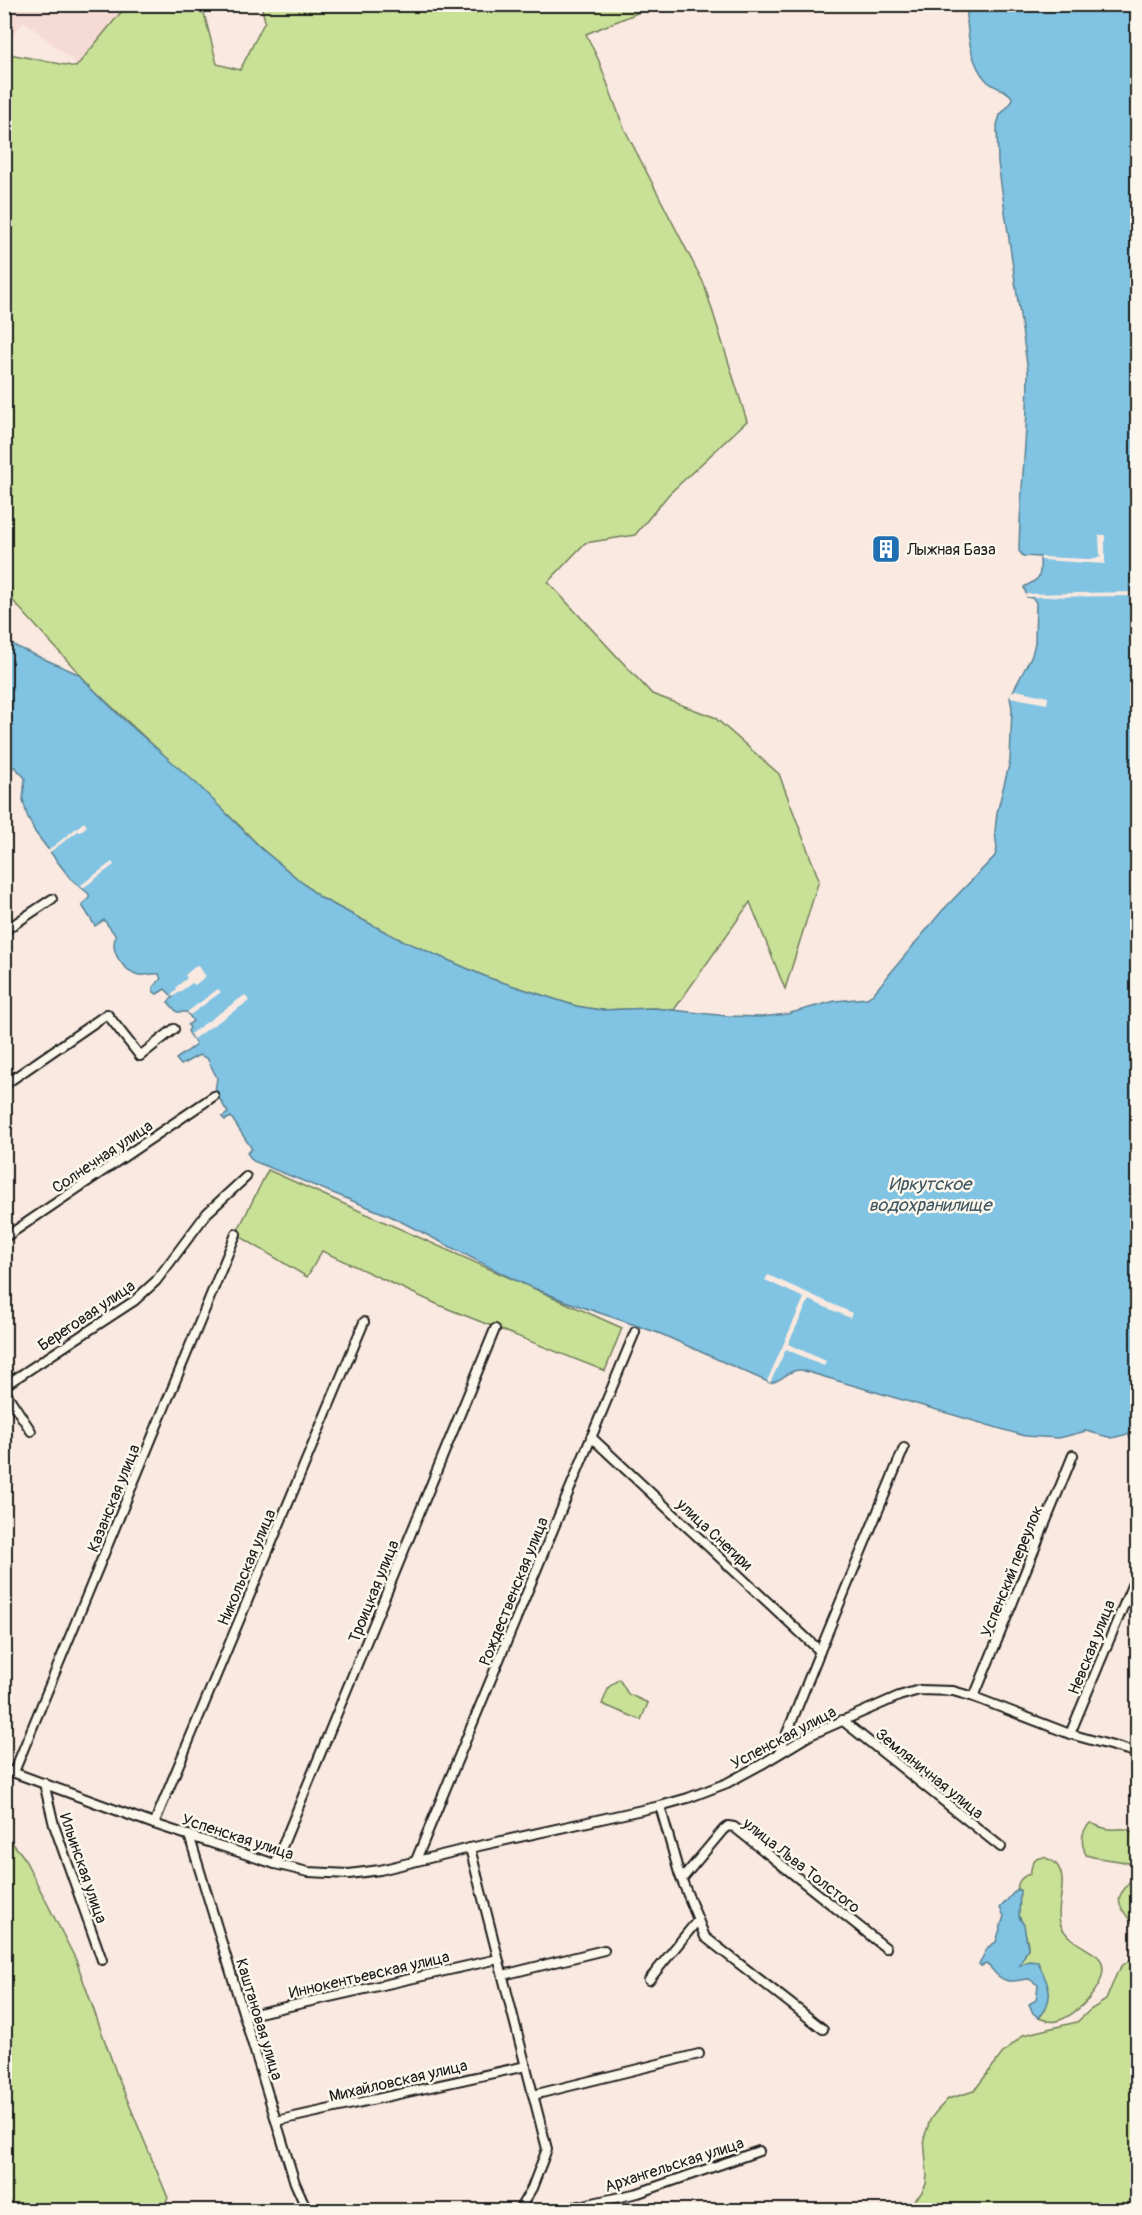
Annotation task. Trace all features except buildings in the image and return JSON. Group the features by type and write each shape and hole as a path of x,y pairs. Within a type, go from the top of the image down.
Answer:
{"street":[{"path":"4,931 52,899"},
{"path":"4,1084 107,1014 140,1056 174,1029"},
{"name":"Солнечная улица","path":"4,1238 214,1096"},
{"name":"Береговая улица","path":"4,1388 134,1301 156,1281 207,1213 246,1177"},
{"name":"Казанская улица","path":"14,1772 236,1234"},
{"name":"Никольская улица","path":"154,1824 363,1322"},
{"name":"Троицкая улица","path":"275,1864 495,1329"},
{"name":"Рождественская улица","path":"416,1860 635,1332"},
{"path":"4,1388 31,1431"},
{"name":"улица Снегири","path":"591,1437 820,1651"},
{"path":"779,1753 904,1448"},
{"name":"Успенский переулок","path":"974,1697 1073,1455"},
{"name":"Невская улица","path":"1070,1734 1137,1571"},
{"name":"Успенская улица","path":"4,1768 154,1824 275,1864 308,1872 349,1874 380,1870 688,1798 727,1783 810,1735 842,1720 919,1690 953,1691 974,1697 1070,1734 1137,1754"},
{"name":"Земляничная улица","path":"842,1720 1000,1847"},
{"name":"Ильинская улица","path":"44,1783 54,1825 102,1960"},
{"path":"660,1806 682,1879 697,1922 705,1937 823,2029"},
{"name":"улица Льва Толстого","path":"682,1879 723,1830 728,1826 734,1827 886,1948"},
{"name":"Каштановая улица","path":"189,1835 295,2183 308,2211"},
{"path":"470,1848 547,2149 532,2188 519,2211"},
{"path":"650,1980 697,1922"},
{"path":"503,1975 604,1950"},
{"name":"Иннокентьевская улица","path":"245,2016 498,1959"},
{"path":"533,2095 699,2054"},
{"name":"Михайловская улица","path":"276,2121 526,2066"},
{"name":"Архангельская улица","path":"561,2211 647,2190 759,2151"}],"shaded area":[{"path":"4,5 130,5 79,66 24,21 11,37 5,32"}],"green space":[{"path":"127,5 202,5 217,64 240,70 265,21 261,5 646,5 647,9 586,34 599,61 623,126 704,284 747,421 669,494 635,535 585,543 548,582 652,694 714,717 779,774 819,880 785,989 750,902 674,1010 654,1008 601,1010 576,1006 489,978 397,938 321,898 263,850 95,691 5,592 4,53 76,67"},
{"path":"268,1170 622,1328 605,1371 441,1306 322,1251 307,1277 236,1234"},
{"path":"619,1679 628,1694 648,1703 641,1720 602,1704 609,1687"},
{"path":"1090,1823 1102,1828 1128,1830 1137,1837 1137,1928 1120,1906 1119,1899 1132,1876 1133,1865 1086,1855 1082,1838"},
{"path":"5,1839 10,1840 23,1856 76,1960 117,2075 168,2198 162,2210 5,2210"},
{"path":"1044,1857 1055,1863 1062,1877 1059,1916 1064,1931 1069,1937 1100,1958 1103,1972 1095,1990 1081,2007 1064,2018 1052,2022 1039,2018 1046,2009 1041,1969 1038,1963 1019,1965 1028,1948 1019,1915 1018,1884 1022,1878 1030,1874 1036,1859"},
{"path":"1137,1955 1137,2210 993,2210 979,2208 907,2210 926,2184 924,2138 935,2113 948,2099 974,2091 1002,2054 1023,2035 1077,2022 1106,2000 1117,1973 1123,1965"}],"water":[{"name":"Иркутское водохранилище","path":"967,5 1137,5 1137,1450 1128,1434 1112,1438 1086,1431 1059,1438 1025,1436 801,1370 792,1371 770,1383 661,1334 565,1301 517,1281 390,1216 253,1161 247,1153 252,1149 231,1117 225,1120 222,1117 228,1113 215,1091 217,1078 207,1058 199,1055 181,1065 176,1059 196,1045 188,1031 190,1028 188,1025 193,1021 187,1012 177,1012 168,1002 173,997 165,989 157,994 153,991 153,987 161,979 159,974 133,973 119,960 114,948 116,936 104,920 95,926 82,905 89,898 89,894 70,878 35,832 23,800 25,778 15,767 5,771 4,639 78,674 122,718 197,784 263,850 321,898 397,938 489,978 576,1006 601,1010 654,1008 727,1016 762,1017 787,1014 835,1001 867,998 873,994 942,911 995,856 997,813 1010,761 1012,708 1010,697 1032,655 1035,643 1036,602 1027,597 1024,587 1039,576 1040,557 1023,556 1019,551 1028,371 998,163 997,125 1000,115 1011,103 1012,97 988,82 977,66 968,35"},
{"path":"1016,1890 1020,1890 1019,1917 1024,1925 1028,1948 1020,1965 1029,1961 1038,1962 1049,1990 1048,2003 1039,2018 1033,2013 1029,2004 1036,2000 1038,1985 1029,1979 1004,1980 986,1964 981,1966 979,1964 988,1947 996,1942 1004,1916 1000,1908"}],"pier":[{"path":"1099,535 1105,535 1105,564 1041,560 1040,557 1089,559 1100,557"},
{"path":"1135,592 1135,596 1027,597 1025,594"},
{"path":"1016,690 1048,697 1047,704 1010,697 1011,692"},
{"path":"84,822 87,826 46,855 45,853"},
{"path":"112,862 114,865 83,888 81,885"},
{"path":"197,965 206,976 173,997 171,995 177,989 176,987 187,978 185,975"},
{"path":"218,989 221,992 190,1015 187,1012"},
{"path":"245,995 249,1001 193,1039 190,1034"},
{"path":"768,1275 852,1313 850,1318 809,1300 788,1344 826,1361 824,1366 786,1349 770,1383 767,1381 804,1298 765,1280"}],"place":[{"name":"Лыжная База","path":"886,549"}]}
